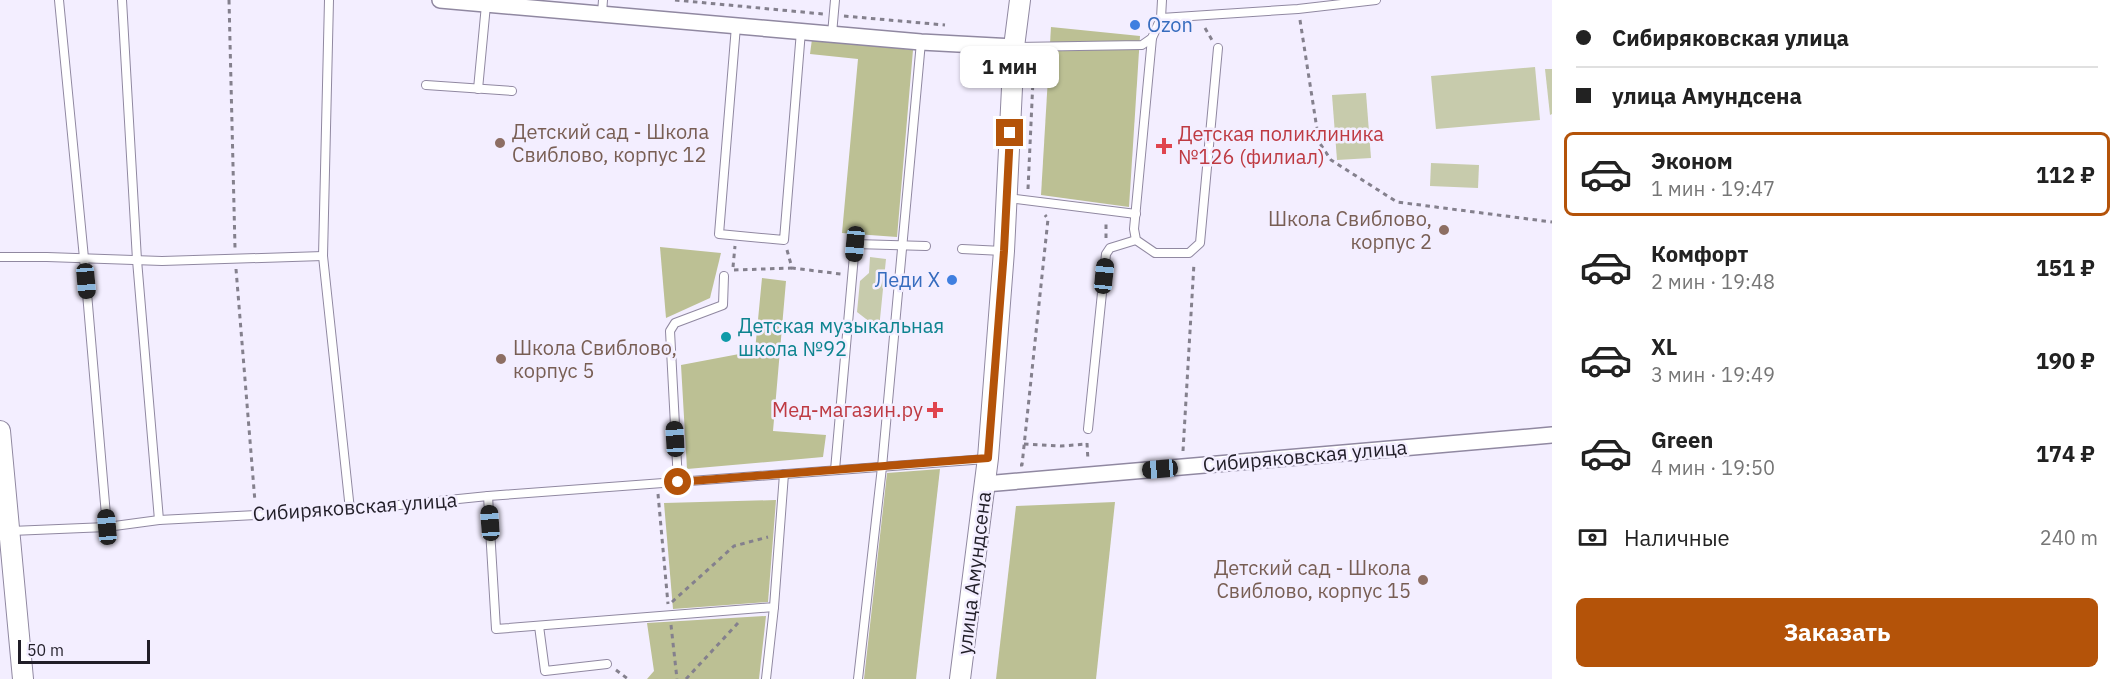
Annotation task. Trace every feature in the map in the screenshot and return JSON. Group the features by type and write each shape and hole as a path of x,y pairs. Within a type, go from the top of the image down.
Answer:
{"street":[{"path":"440,0 486,5 602,7 736,26 921,42 1014,47"},
{"name":"улица Амундсена","path":"960,679 986,484 1004,251 1014,47 1020,0"},
{"path":"0,431 6,526 23,679"},
{"name":"Сибиряковская улица","path":"986,484 1552,435"}],"lane":[{"path":"59,0 107,527"},
{"path":"122,0 137,260 159,520"},
{"path":"329,0 323,256 350,510"},
{"path":"832,34 835,0"},
{"path":"1162,0 1161,18 1152,38 1134,229 1136,240 1155,253 1189,253 1200,243 1218,48"},
{"path":"1161,18 1298,9 1376,0"},
{"path":"478,88 486,5"},
{"path":"736,26 719,234 736,236 784,240 801,32"},
{"path":"1014,47 1142,45 1152,38"},
{"path":"858,679 882,467 921,42"},
{"path":"426,85 512,91"},
{"path":"1007,198 1136,213"},
{"path":"1088,429 1106,255 1110,248 1136,240"},
{"path":"835,470 855,244 926,246"},
{"path":"962,249 1004,251"},
{"path":"0,258 137,260 323,256"},
{"path":"678,482 670,331 675,323 723,305 724,276"},
{"name":"Сибиряковская улица","path":"6,526 107,527 159,520 350,510 488,496 988,458"},
{"path":"766,679 784,474"},
{"path":"488,496 496,629 774,607"},
{"path":"539,626 545,671 607,664"}],"path":[{"path":"229,0 236,259 255,510"},
{"path":"1298,9 1319,142 1331,160 1397,202 1552,222"},
{"path":"1200,15 1207,34 1218,48"},
{"path":"1015,465 1022,465 1048,219 1028,189 1036,46"},
{"path":"1096,209 1106,220 1106,255"},
{"path":"736,236 732,270 792,268 852,275"},
{"path":"784,240 792,268"},
{"path":"1181,467 1195,249"},
{"path":"1088,429 1088,461"},
{"path":"1024,444 1061,446 1087,444"},
{"path":"657,483 668,606 734,546 778,534"},
{"path":"686,679 752,608"},
{"path":"669,615 677,679"}],"green space":[{"path":"1051,27 1140,36 1129,207 1041,195"},
{"path":"812,39 913,50 897,237 842,233 858,59 810,54"},
{"path":"1535,67 1540,120 1436,129 1431,76"},
{"path":"1545,69 1552,69 1552,114 1550,115"},
{"path":"1366,93 1371,158 1337,160 1332,95"},
{"path":"1431,163 1479,165 1478,188 1430,186"},
{"path":"660,247 721,253 710,298 666,318"},
{"path":"870,257 886,259 879,329 857,312 860,281 869,273"},
{"path":"762,278 786,281 773,431 826,435 823,457 687,469 681,365 755,351"},
{"path":"940,469 916,679 864,679 887,473"},
{"path":"776,500 768,602 673,609 664,503"},
{"path":"1115,502 1096,679 996,679 1016,506"},
{"path":"766,616 759,679 647,679 654,671 647,623"}],"place":[{"name":"Ozon","path":"1135,25"},
{"name":"Детский сад - Школа Свиблово, корпус 12","path":"500,143"},
{"name":"Детская поликлиника №126 (филиал)","path":"1164,146"},
{"name":"Школа Свиблово, корпус 2","path":"1444,230"},
{"name":"Леди Х","path":"952,280"},
{"name":"Детская музыкальная школа №92","path":"726,337"},
{"name":"Школа Свиблово, корпус 5","path":"501,359"},
{"name":"Мед-магазин.ру","path":"935,410"},
{"name":"Детский сад - Школа Свиблово, корпус 15","path":"1423,580"}],"route":[{"path":"678,482 988,458 1004,251 1010,133"}]}
